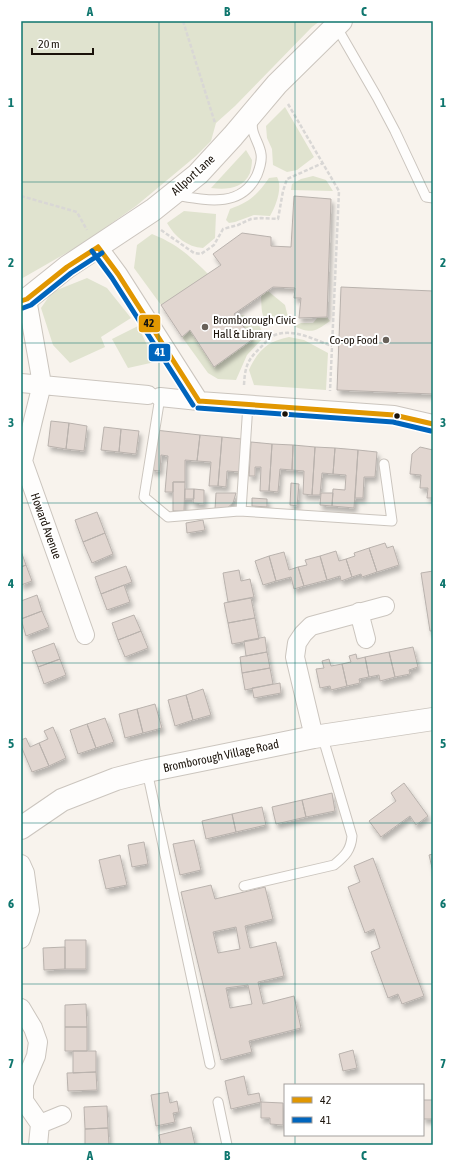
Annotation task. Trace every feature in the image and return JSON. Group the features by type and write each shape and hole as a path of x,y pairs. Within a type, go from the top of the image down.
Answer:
{"street":[{"name":"Allport Lane","path":"24,300 67,267 143,217 198,174 277,84 339,23"},
{"path":"98,247 118,274 198,401"},
{"name":"Howard Avenue","path":"24,300 42,384 23,460 85,635"},
{"path":"21,383 198,401 394,415 433,424"},
{"path":"318,736 294,657 297,643 311,626 385,606"},
{"path":"359,612 366,639"},
{"name":"Bromborough Village Road","path":"21,828 62,800 116,779 147,771 318,736 433,718"},
{"path":"21,864 25,873 30,910 21,939"},
{"path":"21,1008 33,1028 38,1042 36,1056 24,1084 24,1101 40,1124 38,1145"},
{"path":"40,1124 62,1115"}],"lane":[{"path":"339,23 395,131 426,197 433,198"},
{"path":"172,195 207,200 224,199 243,194 253,183 259,172 262,155 252,130 252,114"},
{"path":"154,396 144,497 168,517 241,511 392,521 384,464"},
{"path":"241,511 246,404"},
{"path":"244,886 334,865 344,856 351,845 352,836 318,736"},
{"path":"147,771 210,1064"},
{"path":"218,1102 227,1145"}],"path":[{"path":"183,21 216,124 211,141 216,155"},
{"path":"277,84 339,191 329,410"},
{"path":"143,217 194,253 201,254 214,246 223,229 238,225 251,219 278,219 283,191 287,180 323,164"},
{"path":"21,196 77,212 98,247"},
{"path":"246,404 245,370 251,357 274,336 284,333 300,334 332,346"}],"green space":[{"path":"21,21 320,21 312,27 235,106 216,123 211,141 196,156 136,206 82,244 21,279"},
{"path":"285,107 314,157 297,170 287,172 273,165 272,149 267,138 266,126"},
{"path":"246,150 252,160 250,173 247,178 239,185 234,187 222,189 211,188"},
{"path":"313,176 326,180 333,191 291,190 292,184 301,179"},
{"path":"277,177 279,181 279,191 270,216 254,215 229,223 226,220 230,209 248,201 261,189 269,178"},
{"path":"184,211 216,214 215,238 203,248 192,246 182,240 174,233 167,223"},
{"path":"152,234 169,242 182,251 208,274 161,305 134,268 137,245"},
{"path":"87,278 107,288 131,318 101,337 105,347 70,363 53,345 41,308 52,292"},
{"path":"268,291 285,305 288,317 281,326 269,323 262,313 261,296"},
{"path":"243,315 257,323 264,337 247,355 236,380 218,379 208,373 182,337 190,330"},
{"path":"327,317 330,321 313,331 294,326 301,323 313,323 317,318"},
{"path":"138,326 155,362 128,368 112,339"},
{"path":"289,337 304,340 328,353 326,390 254,385 249,370 256,357 269,344"}],"building":[{"path":"294,196 331,199 327,317 299,318 301,298 294,298 295,288 273,287 234,314 253,339 214,367 190,330 182,337 161,305 221,265 213,254 242,233 271,237 271,246 291,247"},
{"name":"Co-op Food","path":"341,287 433,291 433,394 337,390"},
{"path":"51,421 69,423 66,449 48,446"},
{"path":"69,423 87,426 84,451 66,449"},
{"path":"104,427 121,429 119,452 101,450"},
{"path":"121,429 139,431 136,454 119,452"},
{"path":"155,430 200,435 197,461 185,460 185,482 173,482 173,492 165,492 168,456 161,455 160,471 151,470"},
{"path":"200,435 222,437 218,486 209,486 211,462 197,461"},
{"path":"222,437 242,439 240,472 227,471 226,487 218,486"},
{"path":"251,442 272,444 269,491 260,491 261,467 255,467 255,476 249,476"},
{"path":"272,444 293,445 292,470 280,469 278,492 269,491"},
{"path":"293,445 315,447 312,495 303,494 304,471 292,470"},
{"path":"315,447 335,448 333,474 322,473 320,495 312,495"},
{"path":"420,447 433,450 433,498 427,498 428,488 420,488 421,475 410,474 412,454"},
{"path":"335,448 358,450 354,508 332,506 333,489 345,490 346,475 333,474"},
{"path":"358,450 377,452 375,477 364,477 363,498 355,498"},
{"path":"173,482 185,482 184,511 173,511"},
{"path":"291,483 299,484 297,506 290,505"},
{"path":"185,489 194,489 194,499 185,499"},
{"path":"194,489 204,490 204,504 193,503"},
{"path":"216,493 236,493 233,503 226,509 215,509"},
{"path":"321,493 333,493 332,506 320,505"},
{"path":"252,498 267,499 267,507 252,506"},
{"path":"97,512 105,533 83,542 75,520"},
{"path":"203,520 205,530 187,533 186,523"},
{"path":"105,533 113,554 92,563 83,542"},
{"path":"385,543 387,548 393,546 399,565 377,572 369,548"},
{"path":"369,548 377,572 362,577 361,574 352,577 346,559 355,556 354,553"},
{"path":"21,551 26,565 21,567"},
{"path":"336,551 339,561 346,559 352,577 341,581 340,576 327,580 320,556"},
{"path":"284,552 289,570 298,567 304,586 294,589 291,577 276,581 269,556"},
{"path":"269,556 276,581 263,585 255,561"},
{"path":"320,556 327,580 304,586 298,567 307,565 305,560"},
{"path":"26,565 32,581 21,585 21,567"},
{"path":"126,566 132,582 101,594 95,577"},
{"path":"239,570 241,581 250,579 254,597 228,602 223,573"},
{"path":"433,571 433,631 430,631 421,573"},
{"path":"124,585 130,602 107,610 101,594"},
{"path":"37,595 42,611 21,619 21,601"},
{"path":"251,598 255,618 228,623 224,603"},
{"path":"42,611 49,627 26,636 21,619"},
{"path":"134,615 141,631 118,640 112,623"},
{"path":"255,618 259,639 232,644 228,623"},
{"path":"141,631 148,648 125,657 118,640"},
{"path":"265,637 267,652 246,656 244,641"},
{"path":"54,643 60,659 38,667 32,651"},
{"path":"413,647 418,667 409,670 410,674 395,677 389,652"},
{"path":"267,652 270,668 242,673 240,657"},
{"path":"389,652 395,677 380,681 379,675 369,677 365,657"},
{"path":"356,654 357,659 365,657 369,677 359,679 360,683 347,686 342,664 351,662 349,656"},
{"path":"60,659 66,675 44,684 38,667"},
{"path":"329,659 331,666 342,664 347,686 331,690 330,686 320,688 316,669 324,668 322,661"},
{"path":"270,668 273,684 245,690 242,673"},
{"path":"280,683 281,693 254,698 252,688"},
{"path":"203,689 211,715 193,720 186,695"},
{"path":"186,695 193,720 175,726 168,700"},
{"path":"155,704 162,728 143,733 137,709"},
{"path":"137,709 143,733 125,738 119,714"},
{"path":"105,718 114,742 96,748 87,724"},
{"path":"87,724 96,748 78,754 70,730"},
{"path":"53,727 66,758 49,766 39,743 48,739 44,731"},
{"path":"26,738 30,747 39,743 49,766 32,772 21,746 21,740"},
{"path":"404,783 428,816 416,825 410,816 381,837 369,821 396,801 391,793"},
{"path":"332,793 335,811 306,817 302,800"},
{"path":"302,800 306,817 276,824 272,807"},
{"path":"262,807 266,825 236,832 232,814"},
{"path":"232,814 236,832 206,839 202,821"},
{"path":"194,840 201,870 180,875 173,844"},
{"path":"144,842 148,864 132,867 128,845"},
{"path":"433,854 433,872 429,855"},
{"path":"120,855 127,885 106,889 99,860"},
{"path":"373,858 424,996 402,1004 398,994 388,998 371,952 380,948 374,929 365,933 348,887 360,882 354,866"},
{"path":"211,885 215,899 265,887 273,919 245,926 250,948 276,942 284,976 258,982 263,1004 294,996 301,1028 249,1041 252,1052 221,1060 181,892","holes":["236,927 240,949 218,953 213,932","248,985 252,1004 230,1008 226,988"]},
{"path":"65,940 86,940 86,969 65,969"},
{"path":"65,947 65,969 44,970 43,948"},
{"path":"86,1004 87,1027 65,1027 65,1005"},
{"path":"65,1027 87,1027 87,1051 65,1051"},
{"path":"353,1050 357,1068 343,1071 339,1054"},
{"path":"73,1051 96,1051 96,1072 73,1073"},
{"path":"96,1072 97,1090 68,1091 67,1073"},
{"path":"244,1076 248,1095 259,1093 261,1102 231,1109 225,1081"},
{"path":"168,1092 170,1103 177,1101 179,1112 173,1113 175,1122 156,1126 151,1095"},
{"path":"424,1100 433,1100 433,1119 424,1119"},
{"path":"261,1102 283,1103 283,1125 270,1124 270,1118 261,1118"},
{"path":"107,1106 108,1128 85,1129 84,1107"},
{"path":"191,1127 195,1145 161,1145 159,1135"},
{"path":"108,1128 109,1145 85,1145 85,1129"}],"transit line":[{"name":"42","path":"98,247 118,274 199,401"},
{"name":"42","path":"21,301 27,299 67,267 98,247"},
{"name":"41","path":"92,251 112,278 193,405"},
{"name":"41","path":"23,308 31,305 71,273 102,253"},
{"name":"42","path":"199,401 394,415 433,424"},
{"name":"41","path":"198,408 393,422 431,431"}],"place":[{"name":"Bromborough Civic Hall & Library","path":"205,327"},
{"name":"Co-op Food","path":"386,340"}]}
